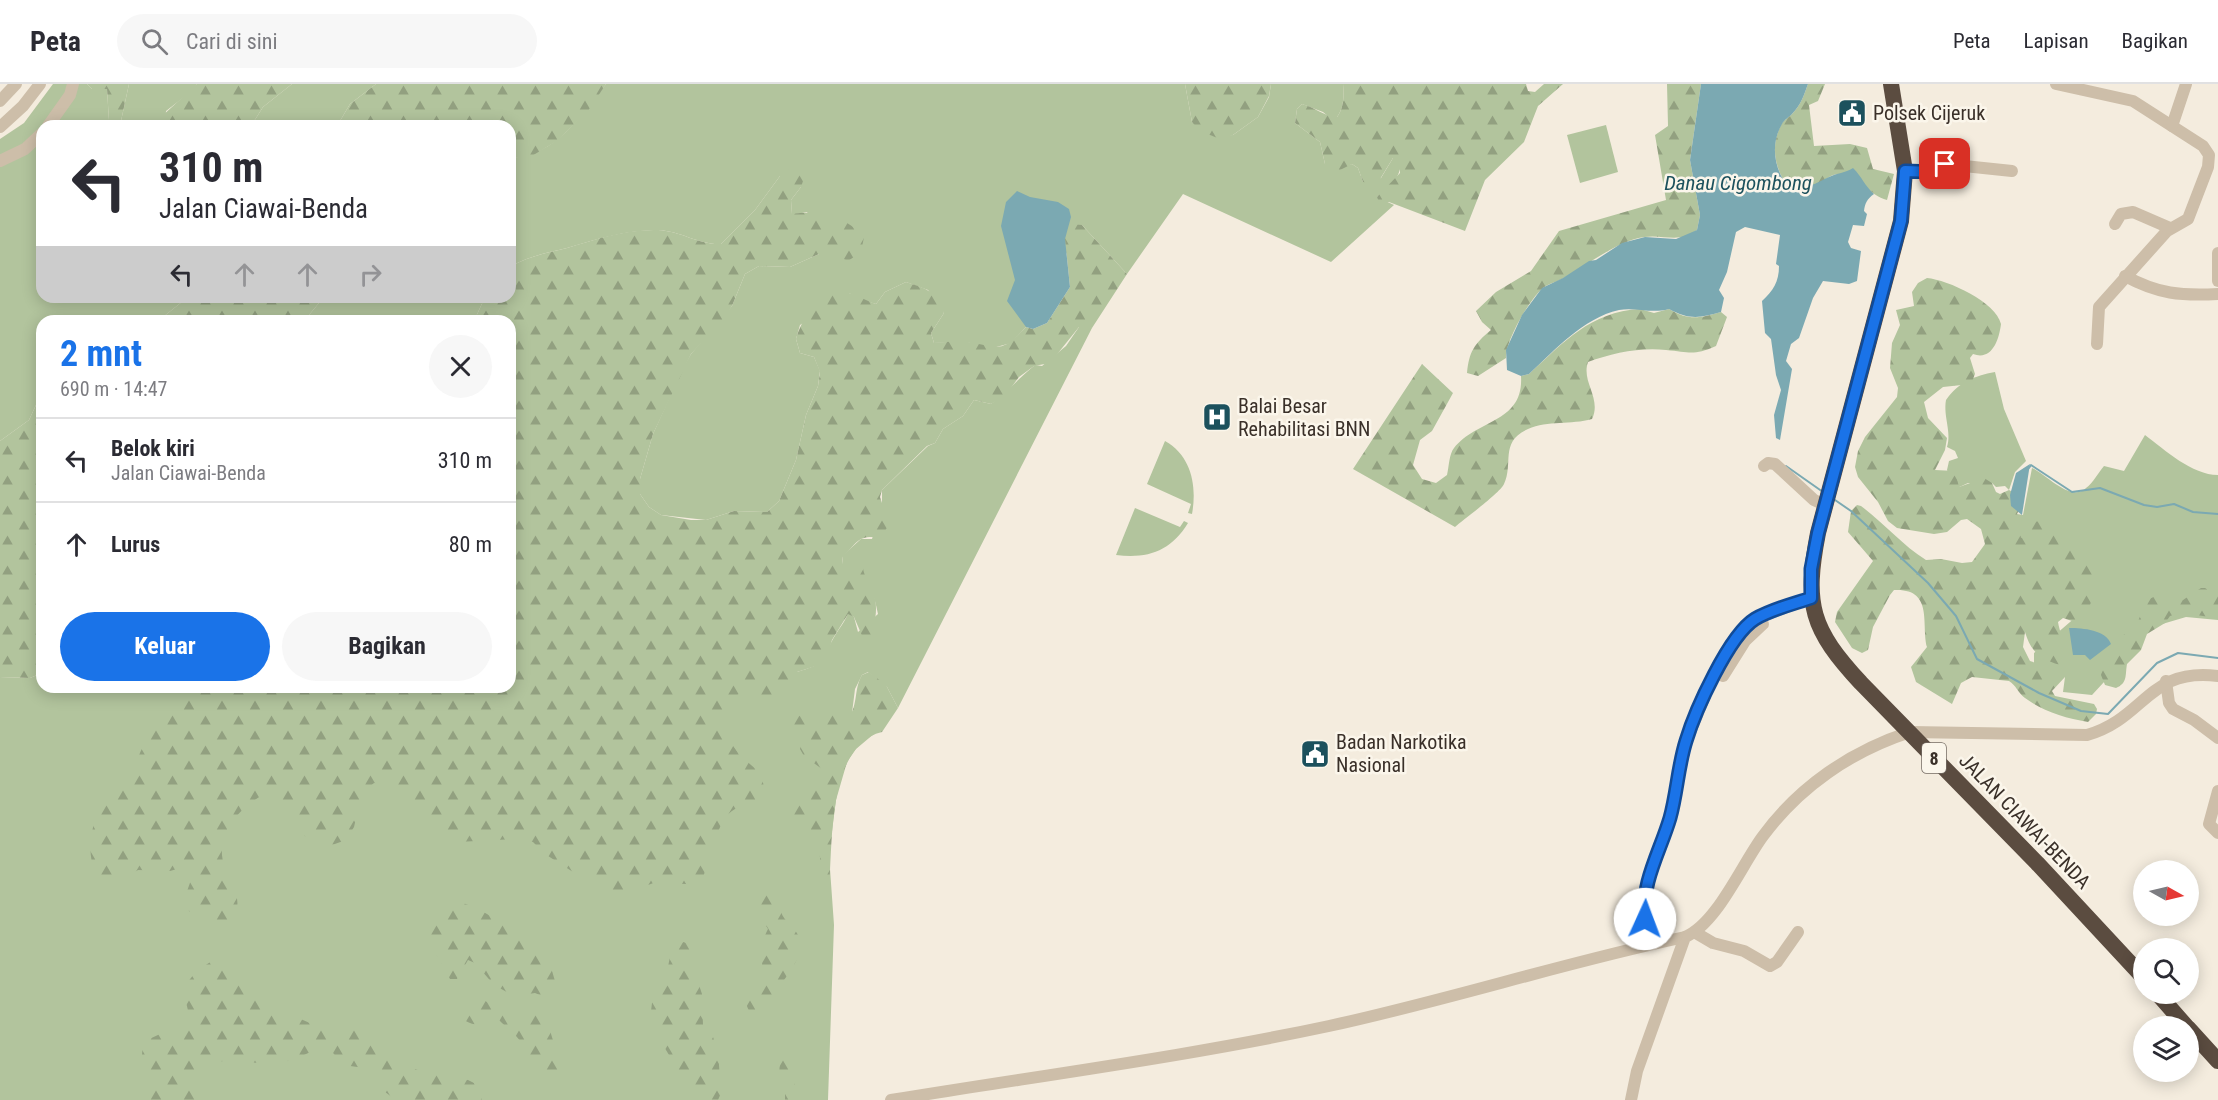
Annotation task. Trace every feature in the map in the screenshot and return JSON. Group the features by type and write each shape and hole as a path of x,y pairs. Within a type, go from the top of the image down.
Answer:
{"highway":[{"name":"8","path":"1826,503 1901,221 1905,171 1891,84"},
{"name":"JALAN CIAWAI-BENDA","path":"1826,503 1811,569 1812,602 1822,633 1836,654 2133,966"},
{"path":"2167,1004 2177,1016"},
{"path":"2199,1040 2218,1061"}],"street":[{"path":"0,101 16,84"},
{"path":"0,127 23,106 39,84"},
{"path":"52,120 70,94 73,84"},
{"path":"2056,84 2126,98 2203,146 2207,150 2209,160 2188,219 2170,228 2099,307 2097,344"},
{"path":"2172,126 2186,84"},
{"path":"0,161 25,149 36,139"},
{"path":"1905,171 1933,172 1945,164 2012,171"},
{"path":"2115,224 2121,214 2130,211 2170,228"},
{"path":"2218,253 2218,281"},
{"path":"2125,276 2147,288 2170,294 2218,294"},
{"path":"1764,466 1768,462 1775,464 1814,500 1826,503"},
{"path":"1653,944 1652,896 1693,744 1720,683 1740,649 1760,626 1812,602"},
{"path":"1631,1100 1637,1071 1690,935 1716,908 1764,834 1787,807 1836,766 1885,740 1910,732 2087,735 2105,730 2120,721 2166,681 2185,675 2218,676"},
{"path":"2166,681 2169,704 2173,709 2218,738"},
{"path":"2218,791 2209,824 2218,833"},
{"path":"891,1100 1161,1059 1329,1026 1425,1004 1690,935 1713,944 1744,951 1770,966 1777,962 1798,932"}],"green space":[{"path":"53,84 87,84 92,89 107,89 109,120 36,120 36,303 180,303 166,315 36,315 36,405 29,420 0,441 0,139 24,123"},
{"path":"87,84 129,84 121,120 109,120 107,89 92,89"},
{"path":"129,84 197,84 193,90 166,111 165,120 121,120"},
{"path":"197,84 292,84 263,107 255,120 162,120 161,117"},
{"path":"292,84 376,84 350,104 341,120 255,120 263,107"},
{"path":"376,84 606,84 588,111 557,141 530,157 516,158 516,120 341,120 350,104"},
{"path":"606,84 1185,84 1192,122 1213,136 1233,135 1258,117 1269,97 1271,84 1343,84 1343,102 1337,117 1329,117 1323,112 1302,104 1297,109 1295,123 1320,142 1325,164 1345,166 1352,164 1358,168 1363,182 1381,178 1393,158 1401,157 1401,164 1395,180 1377,197 1394,205 1331,262 1183,194 1127,274 1082,225 1026,327 1011,343 989,349 967,342 934,343 931,333 944,313 928,290 906,282 885,292 876,304 849,293 800,325 796,339 800,353 814,357 820,371 818,386 806,415 796,460 779,501 767,512 734,511 706,520 661,515 649,507 640,494 640,479 653,434 682,370 691,354 732,306 745,274 759,266 790,267 819,254 833,254 807,212 792,215 791,200 801,187 780,176 755,210 721,244 658,230 623,233 538,255 516,264 516,157 541,150 554,142 577,121"},
{"path":"1185,84 1271,84 1269,96 1258,117 1233,135 1220,139 1200,131 1192,122"},
{"path":"1343,84 1526,84 1528,91 1535,92 1544,84 1563,84 1538,106 1524,142 1485,180 1465,231 1389,202 1379,202 1377,197 1400,173 1400,158 1393,158 1377,184 1363,182 1358,168 1352,164 1338,171 1330,170 1325,164 1320,142 1295,123 1297,109 1302,104 1337,117 1343,102"},
{"path":"1667,84 1701,84 1690,160 1700,215 1697,230 1684,237 1651,236 1623,243 1546,286 1531,302 1519,322 1509,342 1506,358 1478,376 1467,373 1473,349 1491,330 1482,322 1476,311 1496,292 1531,271 1559,231 1666,200 1655,135 1668,126"},
{"path":"1808,84 1825,84 1818,101 1809,105 1814,146 1850,144 1867,148 1873,169 1894,174 1887,200 1875,195 1853,178 1841,174 1806,188 1791,190 1785,183 1776,158 1778,132 1782,123 1798,107"},
{"path":"1606,125 1618,172 1580,183 1567,135"},
{"path":"792,167 806,172 801,187 791,200 792,214 822,214 840,219 864,237 861,252 848,261 833,254 819,254 790,267 759,266 745,274 732,306 723,320 691,354 653,434 640,479 640,494 649,507 661,515 706,520 734,511 767,512 779,501 796,460 806,415 818,386 820,372 814,357 800,353 796,339 814,305 830,294 849,293 876,304 885,292 906,282 930,292 941,306 944,313 931,333 934,343 964,342 994,347 1005,345 1026,327 1033,329 1047,323 1070,287 1065,239 1070,224 1082,225 1127,274 1092,328 1079,327 1050,363 1034,366 1019,377 1005,396 991,404 974,400 963,416 943,429 935,443 927,446 882,490 880,497 889,524 882,534 861,539 842,557 843,564 857,563 863,568 873,591 876,610 870,639 863,638 854,617 848,614 832,640 826,660 819,665 797,672 782,700 771,704 741,693 728,700 724,711 726,732 737,751 761,773 766,797 739,807 728,814 718,832 700,885 656,882 627,893 612,891 584,879 545,854 533,842 517,839 457,842 444,835 409,800 400,787 374,783 362,793 354,827 346,840 332,845 316,843 303,835 288,806 269,791 239,813 226,832 222,843 225,868 237,901 231,924 201,918 187,910 186,894 191,880 184,867 170,871 138,870 125,878 109,879 95,873 91,859 91,844 97,815 104,802 112,789 135,771 138,758 151,734 192,693 516,693 516,315 477,315 482,303 516,303 517,263 612,235 658,230 721,244 755,210 780,176"},
{"path":"1927,278 1947,283 1981,300 1997,316 2001,324 1996,342 1990,352 1985,355 1973,354 1970,358 1975,374 1971,384 1943,387 1924,402 1928,418 1947,438 1945,450 1935,470 1955,471 1959,487 1984,478 1992,483 1996,492 2000,494 2009,490 2015,493 2020,508 2017,514 2021,538 2025,536 2028,522 2043,521 2056,529 2058,540 2070,540 2081,547 2093,564 2095,583 2092,599 2083,619 2078,623 2063,618 2058,622 2064,644 2064,655 2060,665 2037,654 2030,645 2025,632 2023,647 2030,661 2064,672 2065,677 2052,691 2055,696 2094,704 2097,709 2096,714 2088,722 2047,711 2023,696 2009,681 1972,677 1961,683 1952,704 1916,682 1911,667 1927,647 1923,609 1915,595 1907,591 1894,590 1890,595 1873,627 1868,650 1862,653 1852,648 1835,622 1837,612 1873,561 1848,532 1851,511 1857,505 1926,560 1972,562 1985,544 1981,529 1967,519 1961,520 1947,532 1934,534 1897,528 1888,521 1878,502 1858,477 1855,467 1858,451 1865,437 1897,397 1898,388 1890,368 1892,343 1900,325 1896,310 1914,306 1912,292 1918,283"},
{"path":"180,303 319,303 309,315 166,315"},
{"path":"319,303 482,303 477,315 309,315"},
{"path":"1640,309 1654,313 1669,309 1689,317 1721,312 1727,317 1716,346 1702,351 1637,350 1617,353 1588,362 1587,376 1595,404 1592,419 1543,424 1519,434 1510,447 1504,484 1455,527 1353,469 1422,364 1453,393 1432,431 1420,440 1413,465 1422,479 1436,483 1447,475 1454,448 1475,431 1507,412 1515,403 1520,391 1521,376 1529,374 1566,340 1592,322 1622,311"},
{"path":"1079,327 1092,328 898,708 887,687 868,672 862,675 855,689 852,713 875,733 856,749 847,762 836,800 829,855 834,925 828,1100 0,1100 0,677 30,678 36,676 36,693 516,693 516,687 797,672 816,665 824,659 848,613 854,617 858,632 878,614 864,576 851,566 843,564 842,556 861,539 872,539 882,504 882,490 928,446 935,443 943,429 963,416 974,400 991,404 1035,365 1042,366 1066,346"},
{"path":"1995,372 2004,409 2026,461 2015,472 2009,490 2005,486 1996,487 1992,483 1968,483 1955,489 1947,470 1949,461 1958,458 1955,451 1947,447 1949,436 1946,400 1967,381"},
{"path":"36,405 36,676 30,678 0,677 0,441 29,420"},
{"path":"2145,435 2198,471 2218,475 2218,620 2186,617 2142,630 2140,643 2092,695 2063,692 2065,677 2034,666 2034,653 2077,616 2017,549 2017,514 2023,515 2032,468 2066,490 2080,492 2091,483 2104,466 2124,471"},
{"path":"1165,441 1174,447 1187,464 1194,493 1192,514 1188,513 1191,504 1147,484"},
{"path":"1135,508 1180,527 1184,521 1188,523 1174,540 1158,551 1138,556 1116,555"},
{"path":"2201,588 2218,596 2218,615 2183,613 2170,616 2165,623 2147,634 2141,650 2127,664 2122,684 2116,688 2105,685 2101,675 2103,666 2113,656 2122,636 2136,626 2147,600 2158,595 2183,600"},
{"path":"869,672 886,685 898,708 882,732 864,741 851,756 842,775 836,798 829,887 826,889 821,883 820,857 810,828 795,829 788,825 788,809 791,802 813,791 829,774 804,756 800,749 802,742 788,734 784,727 787,719 817,711 849,717 854,707 862,675"},
{"path":"767,885 776,893 781,912 798,934 800,944 796,961 773,1003 770,1008 758,1016 751,1014 746,996 758,982 762,970 762,949 768,929 760,916 756,894 760,887"},
{"path":"449,900 472,907 501,922 540,951 547,959 562,993 557,1002 535,993 514,996 494,985 475,963 468,960 457,979 450,979 439,958 424,940 424,932 436,921"},
{"path":"683,942 690,944 694,950 695,973 702,994 703,1025 713,1037 718,1051 721,1093 718,1100 691,1100 690,1092 672,1078 669,1055 657,1035 651,1011 652,1003 663,991 671,952"},
{"path":"218,958 237,970 254,996 260,1001 312,1024 358,1028 364,1032 374,1048 386,1057 425,1073 433,1071 446,1077 468,1080 474,1083 482,1100 396,1100 381,1089 372,1069 343,1065 329,1048 321,1046 289,1061 266,1063 224,1061 205,1067 196,1075 200,1100 145,1100 142,1055 145,1041 188,1021 185,997 187,984 195,973"},
{"path":"477,996 504,1012 534,1014 547,1021 556,1050 567,1061 566,1074 548,1073 538,1068 517,1037 499,1020 478,1025 458,1016 464,1002"},
{"path":"787,1041 793,1055 795,1087 806,1100 785,1100 785,1091 779,1076 781,1046"}],"water":[{"name":"Danau Cigombong","path":"1701,84 1808,84 1798,107 1785,120 1778,132 1776,159 1785,183 1791,190 1802,188 1853,168 1874,194 1865,206 1864,211 1867,214 1864,226 1853,225 1848,242 1851,248 1861,251 1857,281 1849,284 1823,281 1813,298 1799,338 1791,344 1786,361 1792,369 1780,440 1776,438 1774,415 1781,390 1776,375 1771,339 1765,333 1762,301 1777,281 1779,266 1776,264 1780,235 1745,227 1736,232 1727,272 1719,290 1724,298 1721,312 1695,317 1669,309 1619,310 1593,320 1581,328 1529,374 1521,376 1507,370 1506,350 1522,315 1542,288 1589,261 1596,260 1622,243 1645,237 1676,239 1697,230 1700,215 1690,160"},
{"path":"1017,191 1030,197 1058,202 1069,209 1071,217 1065,239 1070,287 1047,323 1033,329 1026,327 1007,301 1015,280 1001,226 1006,202"},
{"path":"2030,464 2022,515 2011,506 2010,495 2016,473"},
{"path":"2069,628 2087,629 2099,633 2111,644 2090,660 2085,655 2073,655"}],"waterway":[{"path":"2029,468 2031,465 2072,492 2100,488 2144,505 2157,507 2174,504 2193,512 2218,514"},
{"path":"1786,466 1823,492"},
{"path":"1835,500 1851,511 1928,583 1956,616 1977,659 2039,693 2081,711 2108,714 2157,663 2178,653 2218,658"}],"place":[{"name":"Polsek Cijeruk","path":"1852,113"},
{"name":"Balai Besar Rehabilitasi BNN","path":"1217,417"},
{"name":"Badan Narkotika Nasional","path":"1315,754"}],"route":[{"path":"1645,919 1644,895 1652,866 1668,826 1686,742 1712,679 1738,636 1755,619 1811,598 1811,569 1818,533 1901,221 1905,171 1933,172 1945,164"}]}
